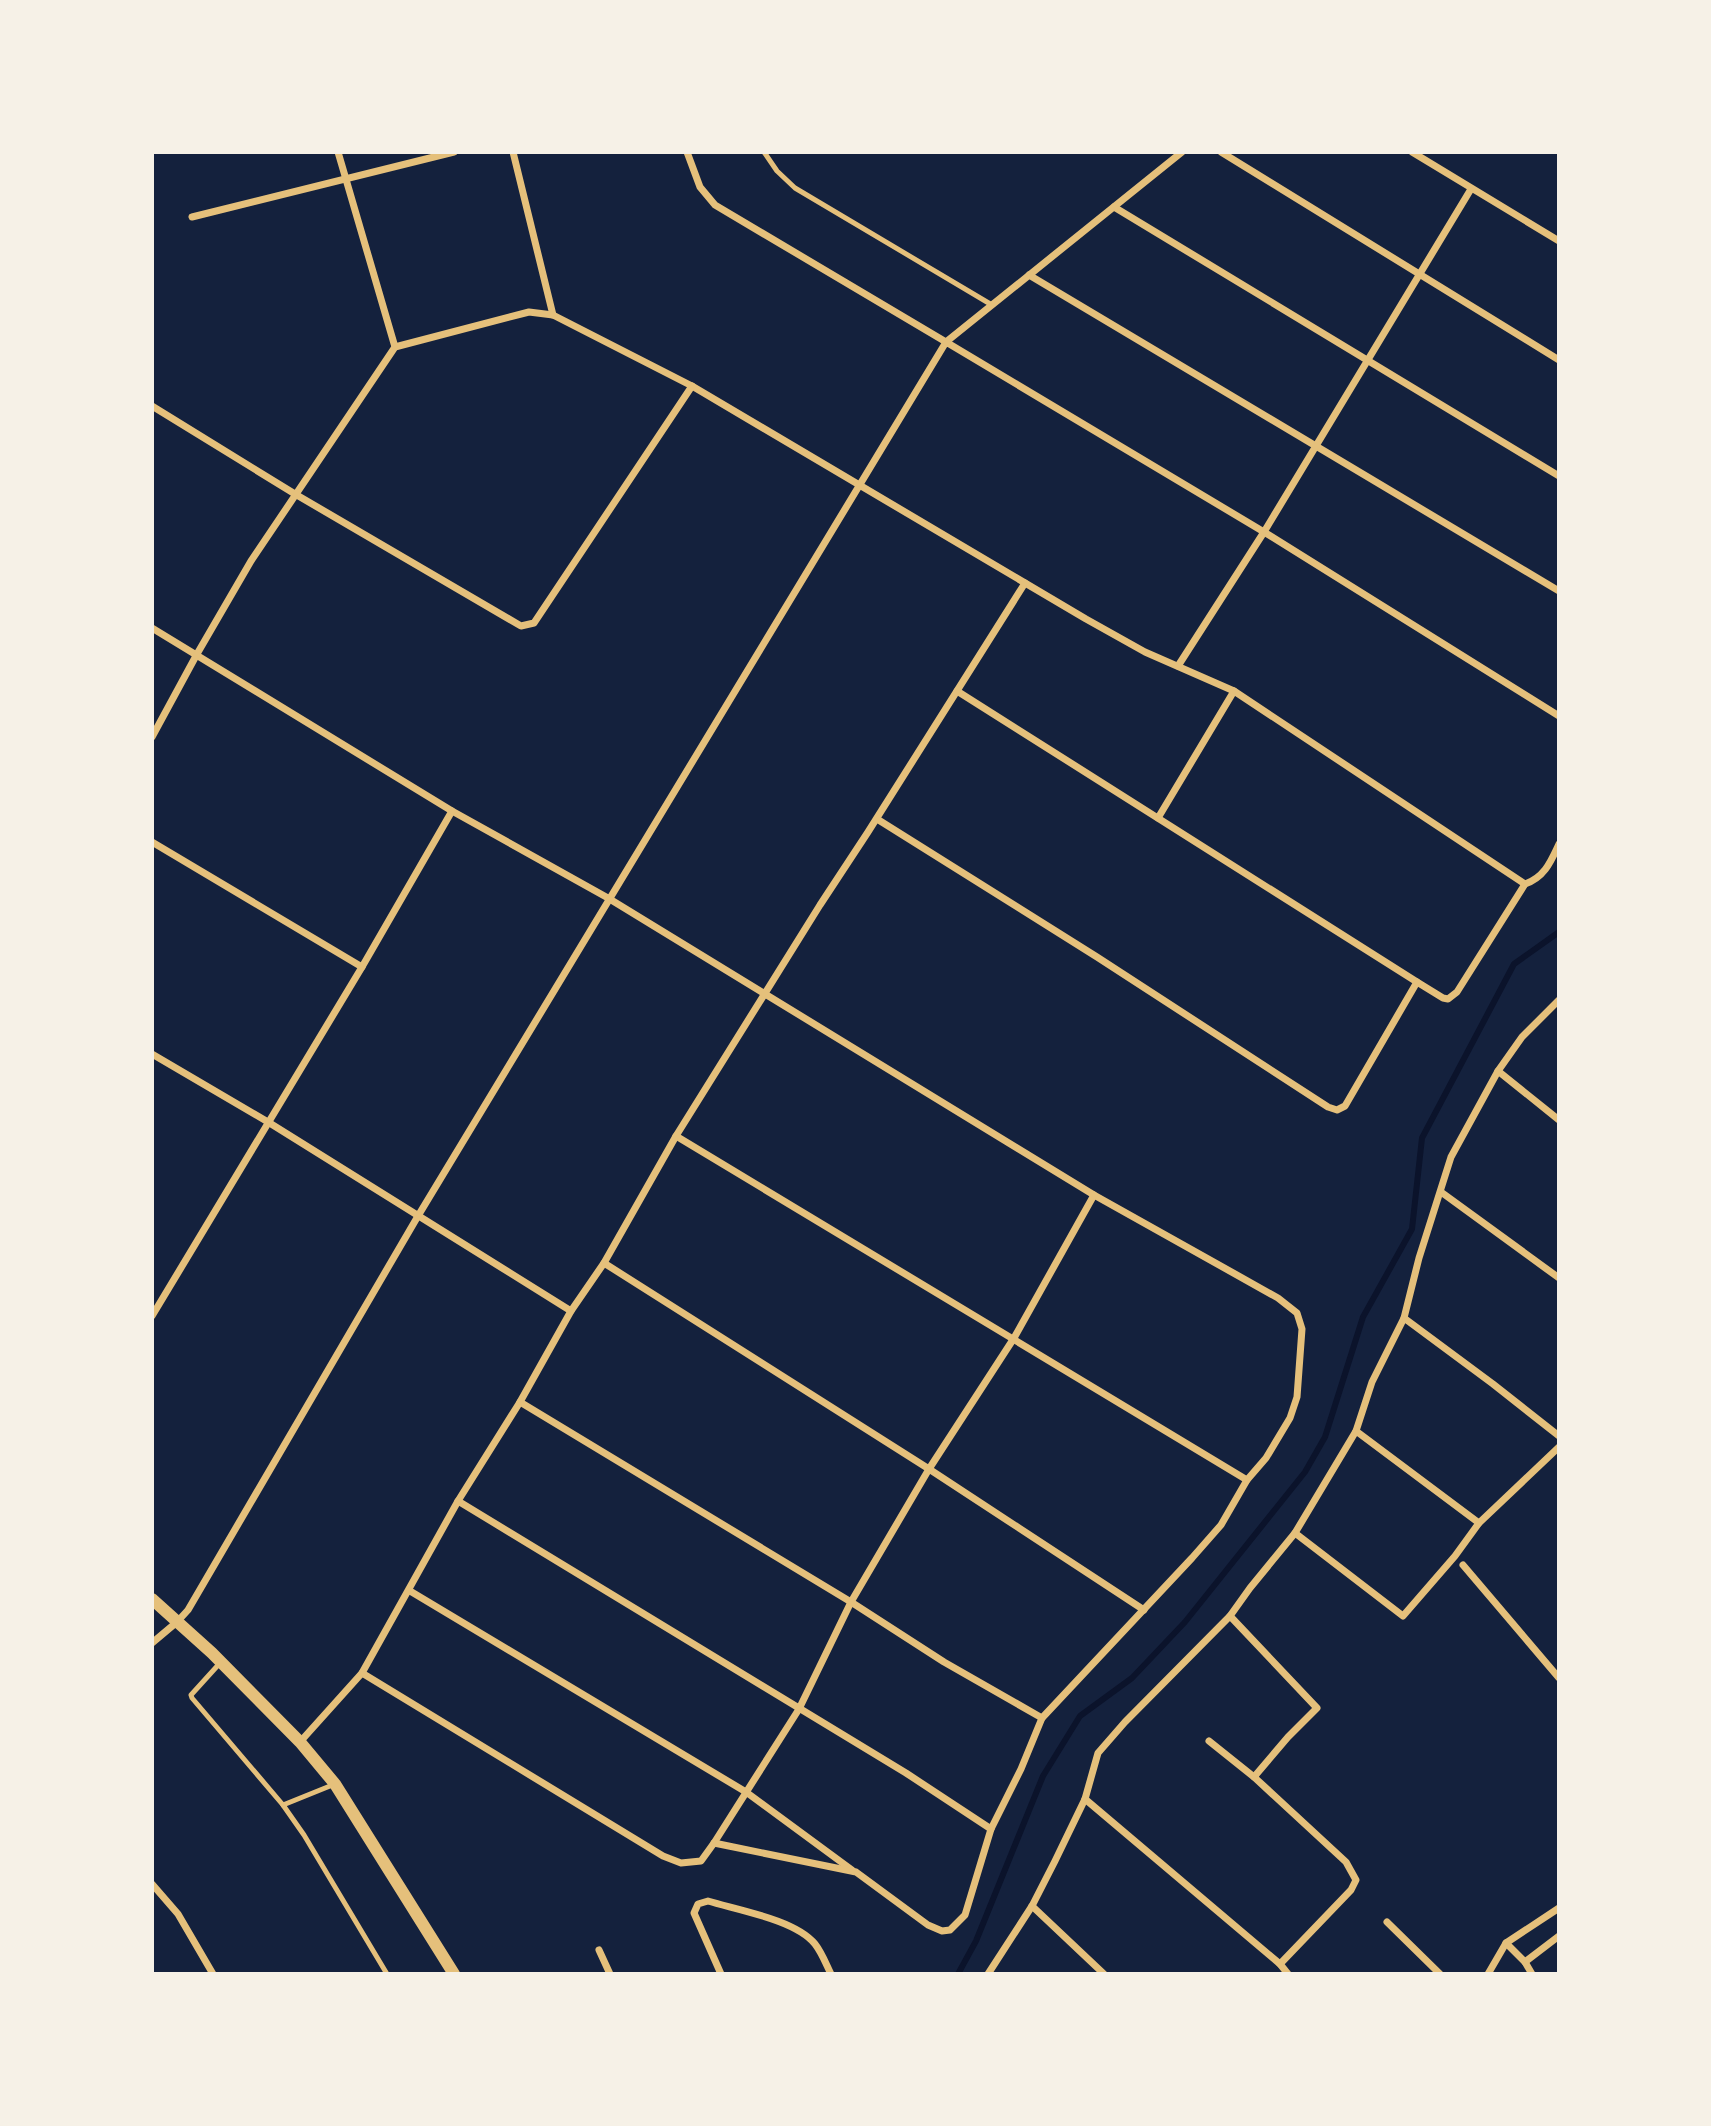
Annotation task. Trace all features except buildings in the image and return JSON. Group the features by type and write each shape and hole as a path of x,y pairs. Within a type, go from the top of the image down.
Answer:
{"street":[{"path":"338,152 395,347"},
{"path":"192,217 454,152"},
{"path":"513,152 553,315"},
{"path":"687,152 701,187 715,205 1264,532 1559,716"},
{"path":"152,1643 188,1610 608,898 946,342 1182,152"},
{"path":"1221,152 1559,360"},
{"path":"1412,152 1559,242"},
{"path":"1178,666 1264,532 1314,445 1471,189"},
{"path":"1114,207 1559,476"},
{"path":"1030,275 1559,591"},
{"path":"152,737 251,561 395,347 529,312 553,315 692,386 1145,653 1234,691 1525,884"},
{"path":"152,406 295,494 522,626 534,623 692,386"},
{"path":"300,1742 362,1674 458,1501 520,1402 571,1311 604,1263 676,1136 1025,583"},
{"path":"152,628 452,811 608,898 1094,1195 1278,1298 1297,1313 1302,1329 1297,1397 1282,1434 1247,1480 1220,1525 1042,1718 1021,1769 991,1829 965,1914 950,1930 942,1931 928,1925 746,1792 410,1591"},
{"path":"957,691 1443,998 1453,996 1507,916 1525,884 1534,881 1546,870 1559,844"},
{"path":"1158,818 1234,691"},
{"path":"152,1316 362,967 452,811"},
{"path":"877,818 1328,1107 1337,1110 1345,1106 1417,982"},
{"path":"152,842 362,967"},
{"path":"988,1974 1032,1906 1085,1799 1098,1753 1230,1616 1295,1533 1356,1431 1372,1382 1404,1318 1419,1258 1451,1157 1499,1071 1522,1037 1559,1000"},
{"path":"152,1054 268,1122 571,1311"},
{"path":"1499,1071 1559,1120"},
{"path":"676,1136 1247,1480"},
{"path":"1441,1192 1559,1278"},
{"path":"362,1674 663,1856 681,1863 701,1861 799,1709 851,1602 929,1469 1014,1338 1094,1195"},
{"path":"604,1263 929,1469 1144,1610"},
{"path":"1404,1318 1559,1436"},
{"path":"520,1402 851,1602 944,1662 1042,1718"},
{"path":"1356,1431 1479,1523"},
{"path":"1295,1533 1402,1617 1455,1556 1479,1523 1559,1447"},
{"path":"458,1501 906,1773 991,1829"},
{"path":"1463,1565 1559,1678"},
{"path":"152,1599 221,1662 300,1742 335,1784 446,1967 454,1974"},
{"path":"1230,1616 1317,1709 1288,1737 1254,1777"},
{"path":"1209,1741 1254,1777 1346,1862 1356,1880 1351,1891 1280,1964"},
{"path":"1085,1799 1280,1964 1288,1974"},
{"path":"714,1843 856,1872"},
{"path":"152,1884 178,1914 213,1974"},
{"path":"720,1974 694,1913 698,1904 708,1901 792,1926 817,1946 831,1974"},
{"path":"1032,1906 1104,1974"},
{"path":"1488,1974 1506,1943 1559,1908"},
{"path":"1387,1922 1440,1974"},
{"path":"1525,1962 1559,1937"},
{"path":"1506,1943 1525,1962 1532,1974"},
{"path":"599,1950 610,1974"}],"lane":[{"path":"764,152 776,171 795,188 992,305"},
{"path":"221,1662 191,1696 283,1805 304,1835 387,1974"},
{"path":"283,1805 335,1784"}],"waterway":[{"path":"958,1974 976,1941 1043,1776 1080,1716 1132,1678 1185,1622 1305,1472 1325,1437 1363,1317 1412,1229 1422,1138 1514,964 1559,932"}]}
